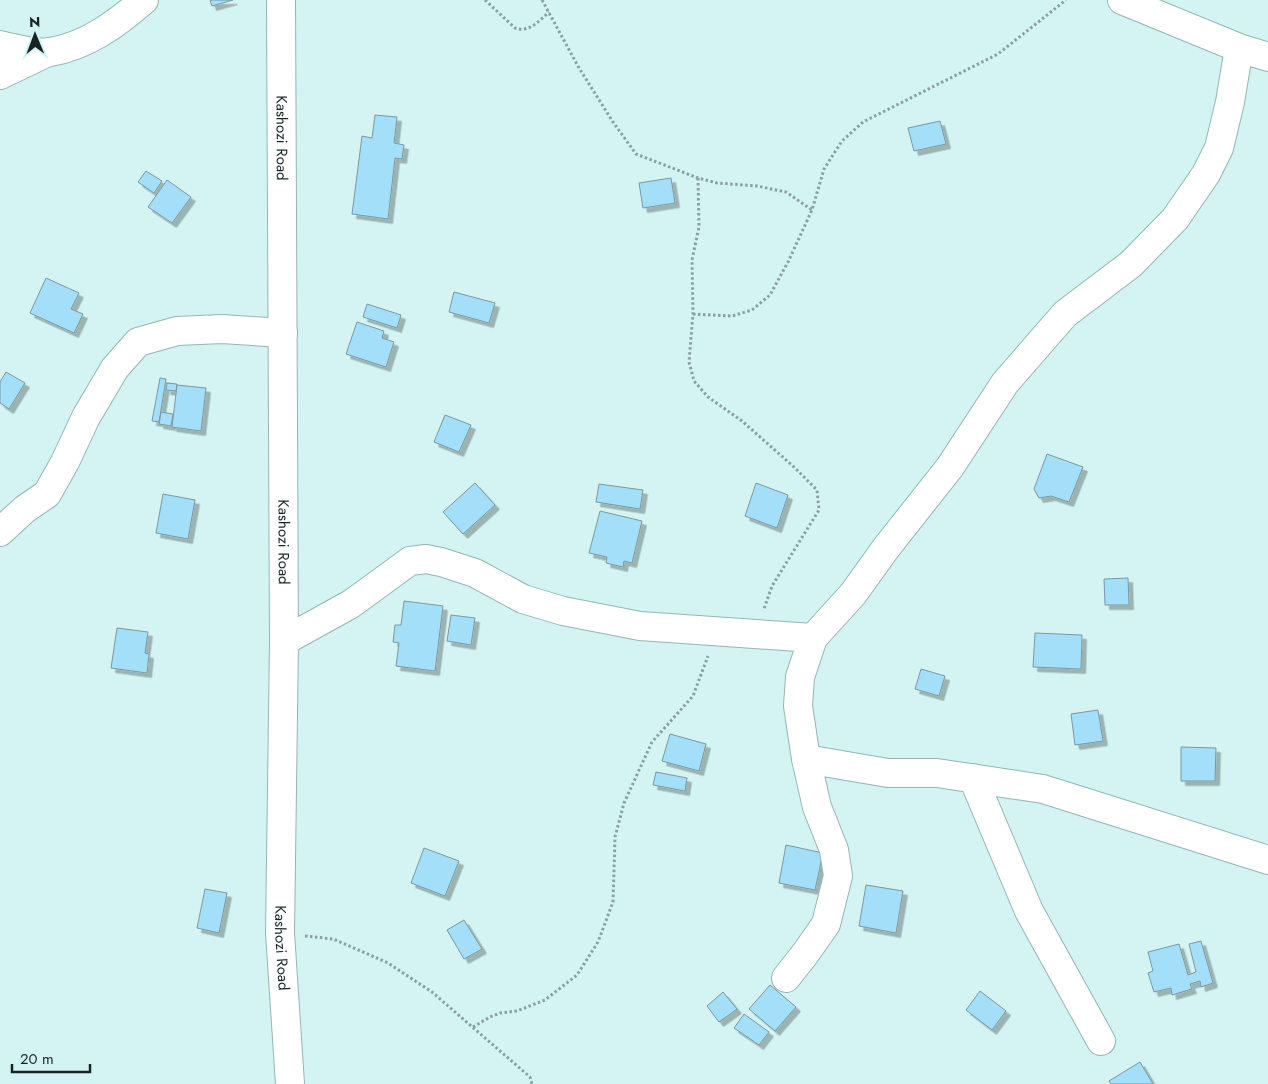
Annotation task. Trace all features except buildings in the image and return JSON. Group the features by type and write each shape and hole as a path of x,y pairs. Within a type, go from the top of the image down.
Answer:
{"street":[{"path":"0,75 48,52 84,43 120,20 144,0"},
{"name":"Kashozi Road","path":"281,0 284,641 280,933 290,1084"},
{"path":"1122,0 1239,48 1268,57"},
{"path":"0,45 48,52"},
{"path":"786,978 806,954 826,924 838,876 834,850 817,807 806,759 798,706 800,677 813,638 853,594 886,548 950,467 1004,383 1065,314 1131,264 1175,219 1206,174 1219,148 1230,102 1239,48"},
{"path":"0,532 25,509 47,494 65,462 90,409 115,368 138,342 177,330 222,329 283,332"},
{"path":"284,641 351,604 410,561 426,559 475,572 523,599 563,611 640,626 813,638"},
{"path":"806,759 888,773 937,773 1043,789 1268,860"},
{"path":"973,778 1029,911 1101,1041"}],"path":[{"path":"485,0 515,28 521,30 534,25 549,12"},
{"path":"542,0 579,68 636,154 698,178 718,183 757,186 786,192 812,210"},
{"path":"693,314 732,316 752,310 770,295 788,262 812,210 824,170 842,141 863,122 998,54 1066,0"},
{"path":"698,178 698,226 692,260 693,314 689,362 694,381 708,397 742,421 817,490 819,510 772,586 756,634"},
{"path":"473,1027 500,1013 517,1011 546,1000 577,975 598,942 613,902 615,837 624,803 652,742 693,696 717,632"},
{"path":"280,933 333,939 388,963 432,992 530,1077 532,1084"}]}
